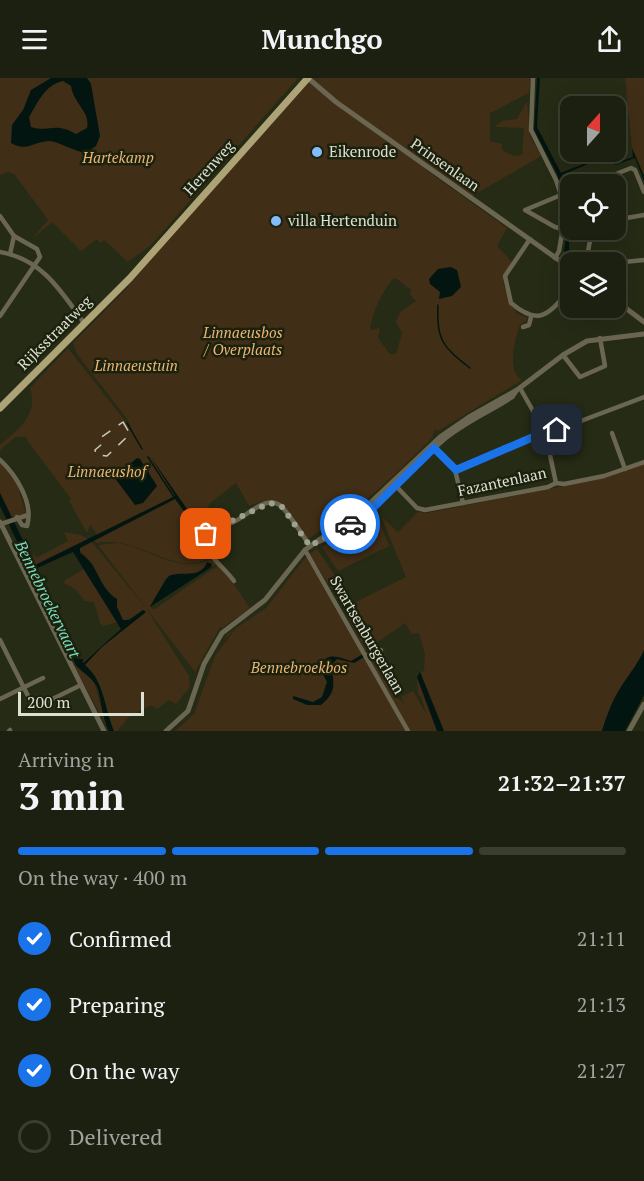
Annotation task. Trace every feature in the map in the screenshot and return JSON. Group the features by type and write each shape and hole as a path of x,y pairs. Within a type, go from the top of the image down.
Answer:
{"main road":[{"name":"Herenweg","path":"130,278 308,78"},
{"name":"Rijksstraatweg","path":"0,408 130,278"}],"street":[{"name":"Prinsenlaan","path":"308,78 336,102 560,261"},
{"path":"533,78 531,130 560,193"},
{"path":"616,174 631,168 635,170 644,192"},
{"path":"560,195 525,210 560,228"},
{"path":"626,218 644,215"},
{"path":"0,216 14,236 23,239 40,253 35,265 0,316"},
{"path":"10,254 14,236"},
{"path":"530,239 505,276 511,303 531,317 544,315 560,300"},
{"path":"555,258 561,240"},
{"path":"0,252 35,265 59,287 84,323"},
{"path":"626,262 644,260"},
{"path":"626,308 644,322"},
{"path":"523,327 529,325 531,317"},
{"path":"166,731 188,711 204,664 222,633 265,600 310,546 394,484 432,447 469,417 519,389 564,355 587,341 644,334"},
{"path":"564,355 580,376 605,366 600,338"},
{"path":"519,389 545,432 556,483"},
{"path":"456,470 545,432 557,430 644,397"},
{"path":"612,433 625,469"},
{"path":"432,447 456,470 463,503"},
{"path":"0,460 20,486 28,515 27,526 22,525 15,518"},
{"name":"Fazantenlaan","path":"394,484 422,510 549,487 556,483 580,481 644,462"},
{"name":"Swartsenburgerlaan","path":"234,582 225,569 212,557 205,543 222,523 233,522 262,505 273,503 282,507 310,546 408,731"},
{"path":"28,515 2,523 7,538 104,731"},
{"path":"0,541 7,538"},
{"path":"0,640 34,708 81,685"},
{"path":"367,655 381,650"},
{"path":"0,699 43,678"},
{"path":"629,731 644,704"}],"green space":[{"name":"Hartekamp","path":"0,78 298,78 151,245 128,262 104,240 100,243 97,239 81,251 52,222 31,240 48,220 15,175 9,172 0,175"},
{"name":"Linnaeusbos / Overplaats","path":"313,78 531,78 529,93 490,113 490,141 502,144 502,150 514,156 522,155 524,128 494,127 502,121 517,119 527,101 530,136 541,156 472,196 429,166 426,170 507,228 497,246 512,262 504,279 505,290 516,313 528,318 520,326 513,356 514,370 522,380 438,431 435,429 432,438 382,486 349,512 346,511 347,514 332,518 330,524 308,539 277,502 262,501 249,506 236,483 210,503 204,515 206,522 226,526 217,530 210,527 207,530 202,529 201,536 205,538 204,544 209,557 197,563 171,560 112,542 97,543 93,540 97,534 90,525 87,533 69,501 71,499 27,437 15,437 0,450 0,445 20,427 29,414 32,406 30,388 68,348 133,431 127,419 77,354 73,343 124,291 162,245","holes":["393,279 397,279 411,290 410,295 416,301 400,312 396,322 402,333 396,354 390,354 378,338 380,328 370,330 381,297"]},
{"path":"625,78 644,78 644,176 632,148"},
{"path":"0,462 17,484 26,514 11,517 0,493"},
{"name":"Bennebroekbos","path":"644,464 644,650 615,698 602,731 444,731 420,672 424,671 425,654 419,633 412,634 405,623 365,651 368,657 377,651 376,657 386,652 383,659 375,662 391,686 394,698 400,699 405,706 401,697 413,691 426,713 421,697 418,695 417,678 437,731 175,731 194,714 215,656 236,628 266,608 306,557 363,646 340,602 309,554 317,549 354,603 406,577 381,516 398,532 418,512 427,513 595,480"},
{"path":"376,512 389,546 338,571 322,547"},
{"path":"64,532 81,535 91,541 146,608 189,676 190,687 176,704 169,700 157,709 151,705 130,716 117,731 114,731 96,677 82,662 145,613 123,621 117,607 117,599 109,594 100,581 93,564 75,546 35,566 30,557 35,555 36,558 68,541"},
{"path":"116,543 128,545 174,562 185,564 210,560 217,564 213,567 210,563 196,573 170,576 165,579 151,608 155,609 217,566 223,568 250,608 222,628 220,627 195,672 98,545"},
{"path":"84,569 118,622 104,626 100,623 94,602 85,601 75,589 64,583 65,580"},
{"path":"73,664 94,681 106,725"}],"water":[{"path":"51,78 87,78 91,84 100,136 96,146 86,153 52,141 26,147 11,143 12,125 23,110 31,90","holes":["63,81 71,86 88,122 87,128 76,134 62,128 31,127 29,117 47,90"]},
{"path":"537,78 540,78 537,127 561,173 593,162 560,174 560,183 534,130"},
{"path":"632,148 644,181 635,158 626,161 633,157"},
{"path":"566,240 569,240 569,249 573,252 564,251"},
{"path":"451,267 457,270 461,287 452,296 439,299 440,292 430,284 429,279 438,269"},
{"name":"Bennebroekervaart","path":"150,456 199,526 200,539 208,556 203,559 196,555 194,536 197,529 175,499 80,548 80,553 117,599 117,607 123,620 129,620 143,610 146,612 102,647 85,665 97,679 100,687 114,731 109,731 103,716 98,689 76,665 0,506 0,493 35,565 175,496","holes":["73,552 121,629 83,663 83,659 77,659 35,569"]},
{"path":"137,458 140,459 157,486 143,503 135,505 114,477"},
{"path":"207,562 212,564 210,568 150,607 169,576 196,573 204,568"},
{"path":"644,650 644,695 625,731 602,731 615,698"},
{"path":"363,654 364,657 354,663 337,659 332,664 332,690 327,700 321,705 307,705 293,699 293,696 313,702 322,697 327,682 319,667 329,657 351,661"},
{"path":"420,672 444,731 437,731 417,677"}],"waterway":[{"path":"438,305 438,327 443,342 470,368"},
{"path":"127,423 142,449"},
{"path":"148,457 174,497"}],"railway":[{"path":"123,422 130,434 107,456 96,455 95,450 102,444 100,438 123,422"}],"way so far":[{"path":"206,534 208,531 213,534 224,528 225,524 270,503 282,507 310,546 350,524"}],"place":[{"name":"Eikenrode","path":"317,152"},
{"name":"villa Hertenduin","path":"276,221"}],"route":[{"path":"350,524 374,507 434,448 456,470 545,432 557,430"}],"park label":[{"name":"Linnaeustuin","path":"136,366"},
{"name":"Linnaeushof","path":"107,472"}]}
